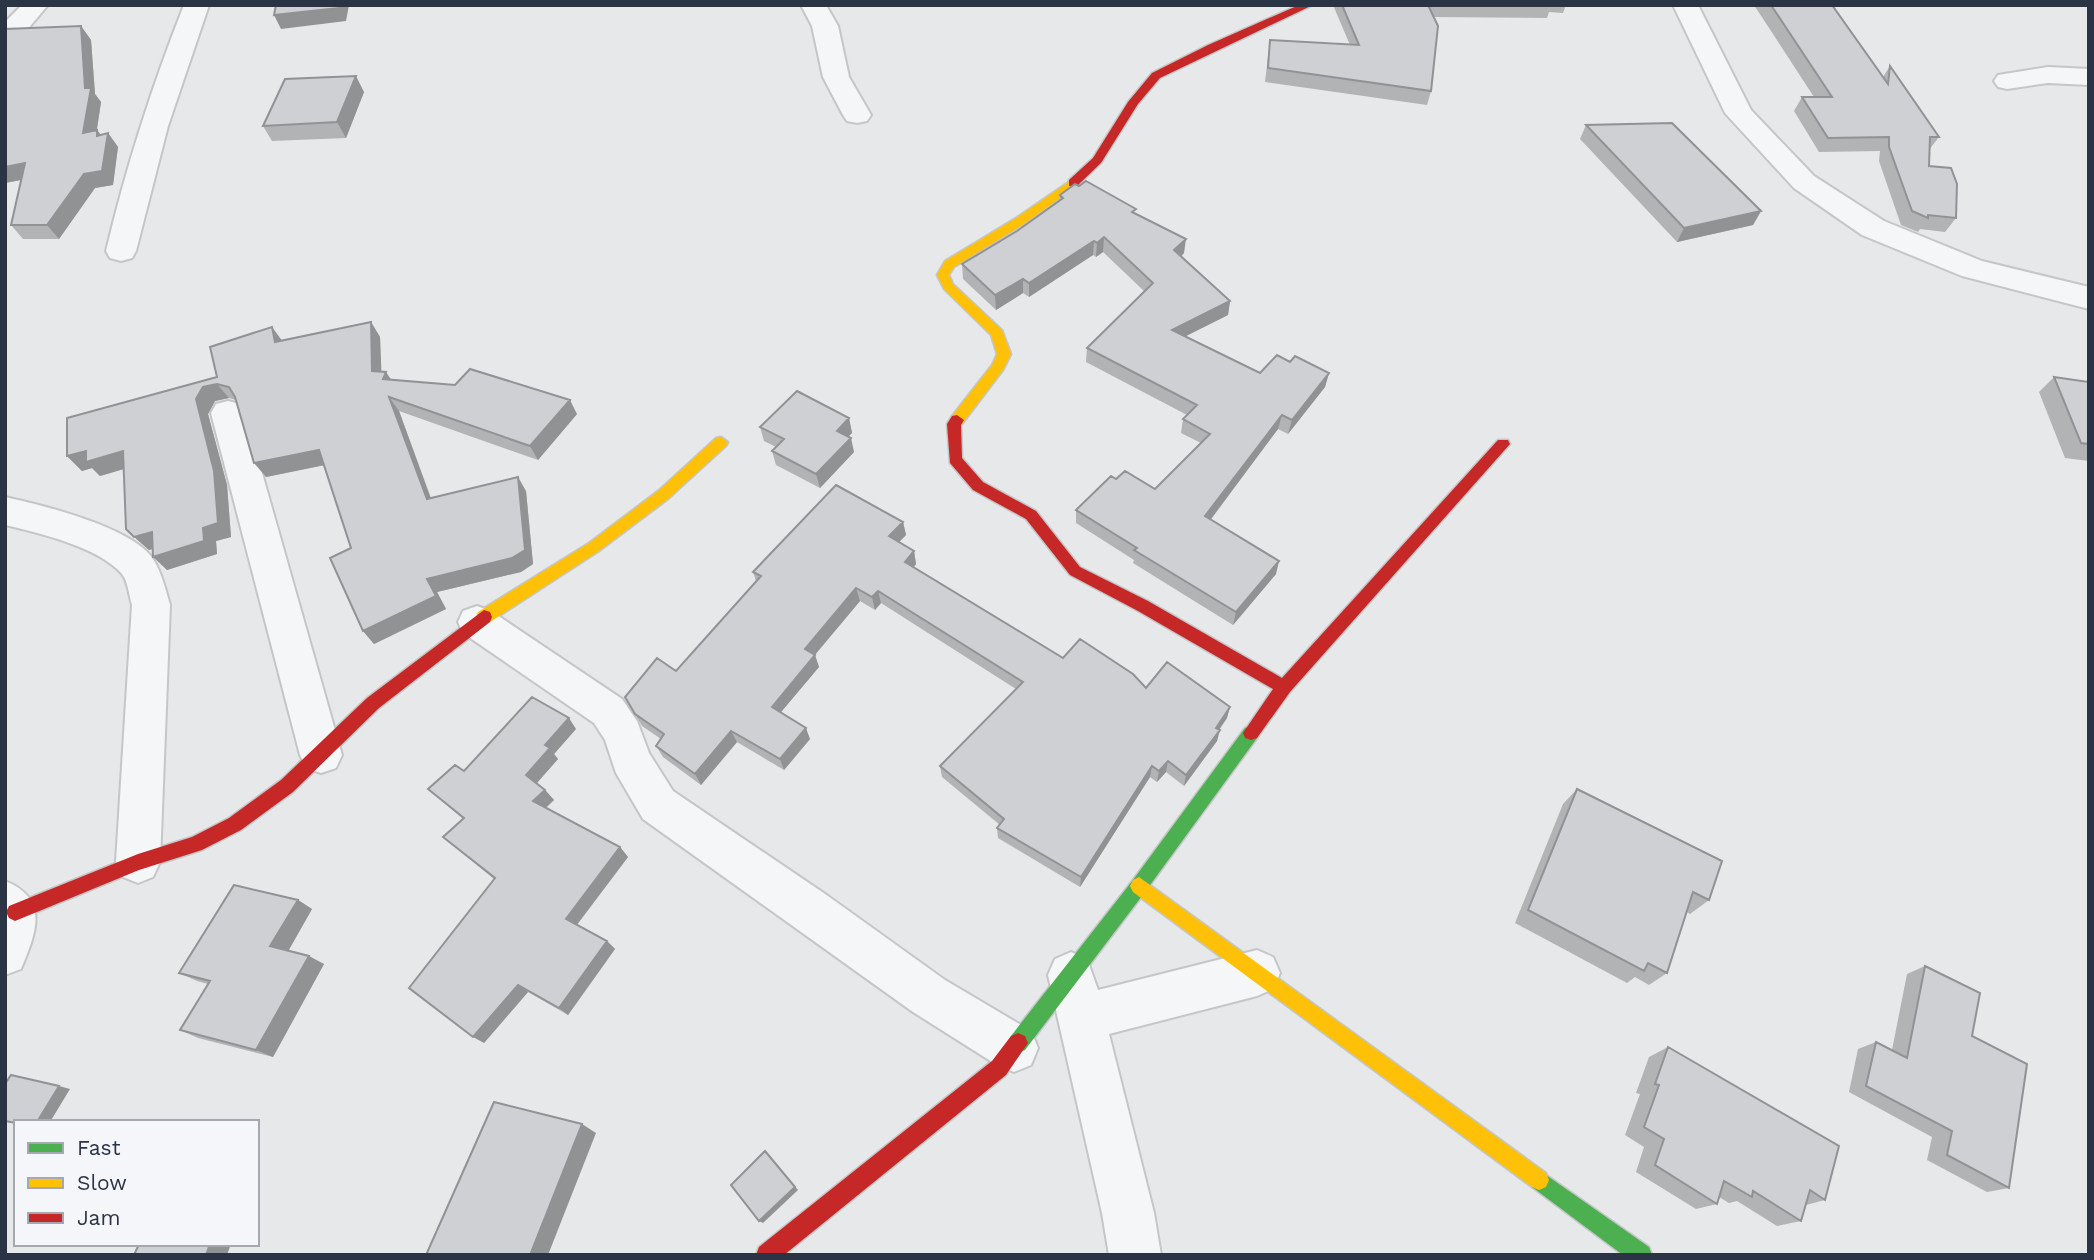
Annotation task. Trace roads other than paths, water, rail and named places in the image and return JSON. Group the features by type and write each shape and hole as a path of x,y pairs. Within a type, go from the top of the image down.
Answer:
{"street":[{"path":"5,33 17,26 36,5"},
{"path":"121,251 135,183 181,44 197,5"},
{"path":"813,5 825,26 836,78 857,115"},
{"path":"1284,687 1075,570 1031,515 978,486 955,459 954,424 998,367 1004,354 996,333 948,286 943,275 949,264 1020,221 1085,175 1112,141 1130,105 1155,76 1195,55 1308,5"},
{"path":"1685,5 1739,113 1804,182 1873,228 1948,259 1973,269 2089,298"},
{"path":"2007,81 2048,75 2089,77"},
{"path":"228,413 321,755"},
{"path":"8,922 138,862 196,844 235,824 287,786 373,703 477,622 594,547 663,495 721,442"},
{"path":"767,1255 999,1068 1014,1048 1076,996 1139,886 1284,687 1503,444"},
{"path":"5,511 25,515 107,544 138,566 151,605 138,862"},
{"path":"477,622 608,711 623,734 631,760 658,805 929,996 1014,1048"},
{"path":"1139,886 1641,1255"},
{"path":"1076,996 1257,973"},
{"path":"1076,996 1128,1213 1135,1255"}]}
